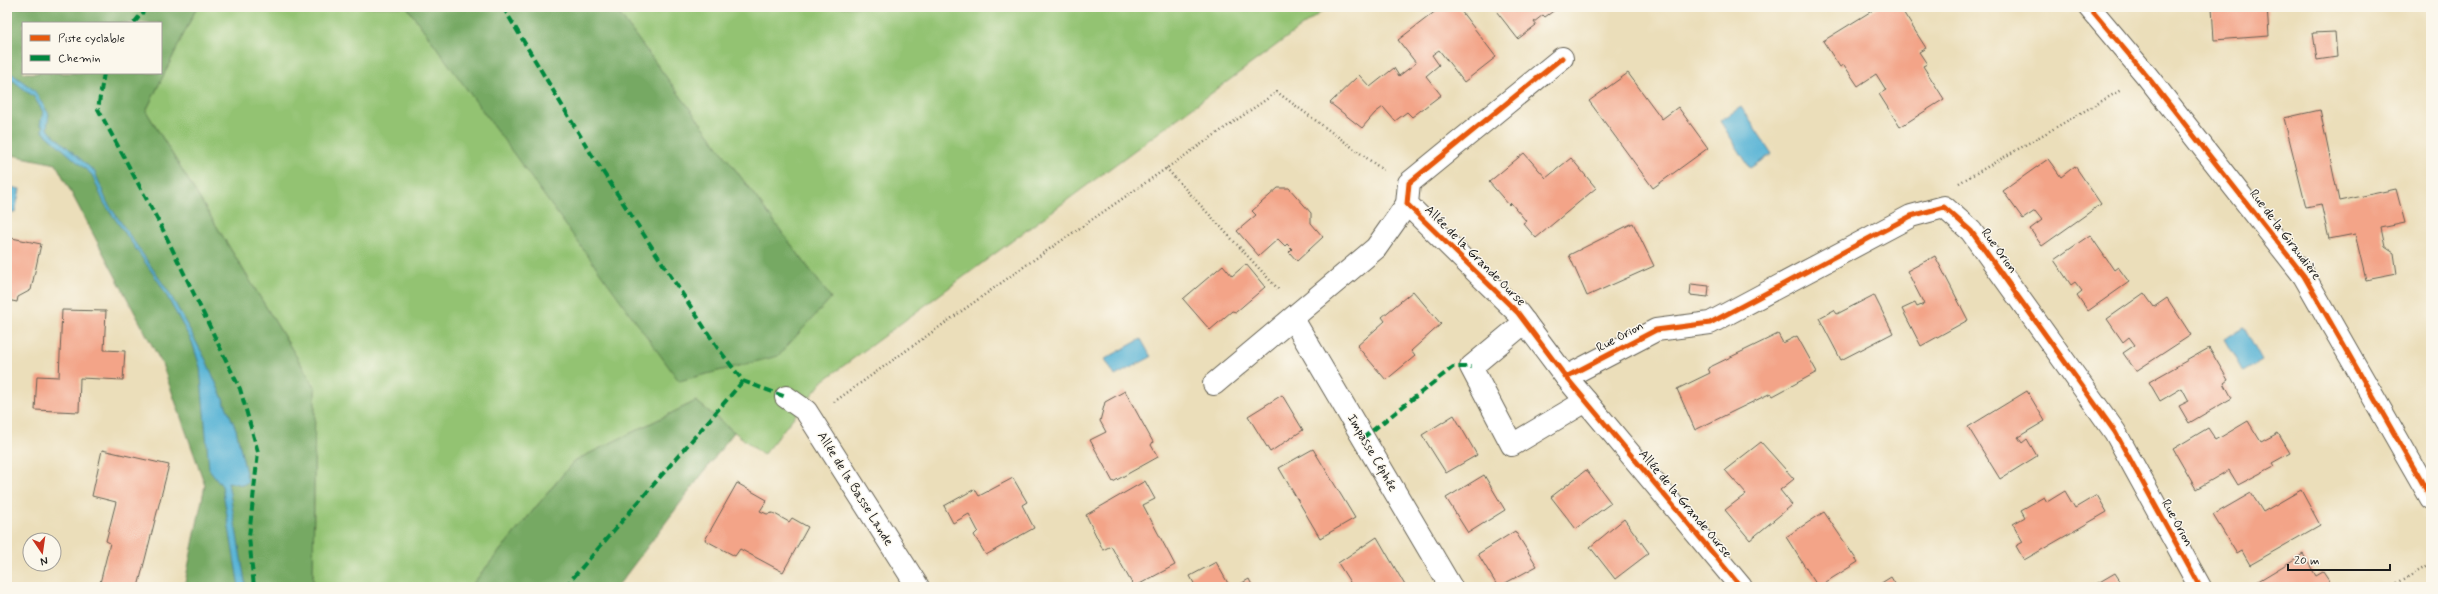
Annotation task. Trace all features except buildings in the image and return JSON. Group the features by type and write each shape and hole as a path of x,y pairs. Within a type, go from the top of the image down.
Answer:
{"street":[{"name":"Rue de la Giraudière","path":"2089,7 2147,76 2304,276 2431,498"},
{"path":"1214,384 1376,248 1408,194 1562,58"},
{"name":"Allée de la Grande Ourse","path":"1408,194 1518,313 1586,402 1741,587"},
{"name":"Rue Orion","path":"1566,377 1656,330 1710,323 1911,216 1944,207 1971,231 2115,432 2200,587"},
{"name":"Impasse Céphée","path":"1293,319 1451,587"},
{"name":"Allée de la Grande Ourse","path":"1525,322 1471,367 1512,445 1586,402"},
{"name":"Allée de la Basse Lande","path":"786,397 806,411 918,587"}],"path":[{"path":"1944,207 1961,180 2147,76"},
{"path":"811,419 1032,261 1277,92 1378,167 1408,194"},
{"path":"1166,168 1290,302 1293,319"},
{"path":"2390,587 2431,564"}],"green space":[{"path":"7,7 197,7 146,111 315,387 313,587 184,587 205,485 162,364 56,164 7,154"},
{"path":"197,7 407,7 433,42 831,298 614,7 1328,7 823,381 763,455 696,401 574,461 470,587 313,587 315,387 146,111"},
{"path":"407,7 614,7 831,298 778,356 679,381"},
{"path":"696,401 734,432 617,587 470,587 574,461"}],"water":[{"path":"7,70 34,90 49,114 47,129 95,172 107,202 170,294 206,360 236,429 248,482 243,485 228,482 246,587 239,587 222,486 209,469 200,367 192,342 160,284 104,203 92,175 42,131 43,126 40,125 43,112 34,97 7,76"},
{"path":"1741,107 1772,154 1750,168 1720,121"},
{"path":"7,186 20,189 15,213 7,211"},
{"path":"2244,328 2262,361 2243,372 2224,339"},
{"path":"1141,339 1151,357 1115,376 1105,359"}],"marked path":[{"path":"135,22 147,7"},
{"path":"503,7 590,152 717,347 743,381 786,397"},
{"path":"104,74 98,109 162,228 240,389 258,452 249,537 254,587"},
{"path":"1363,438 1453,367 1471,367"},
{"path":"565,587 743,381"}],"cycle path":[{"path":"2089,7 2147,76 2304,276 2431,498"},
{"path":"1562,58 1409,183 1407,204 1518,313 1566,377 1741,587"},
{"path":"1566,377 1656,330 1710,323 1911,216 1944,207 1971,231 2115,432 2200,587"}]}
